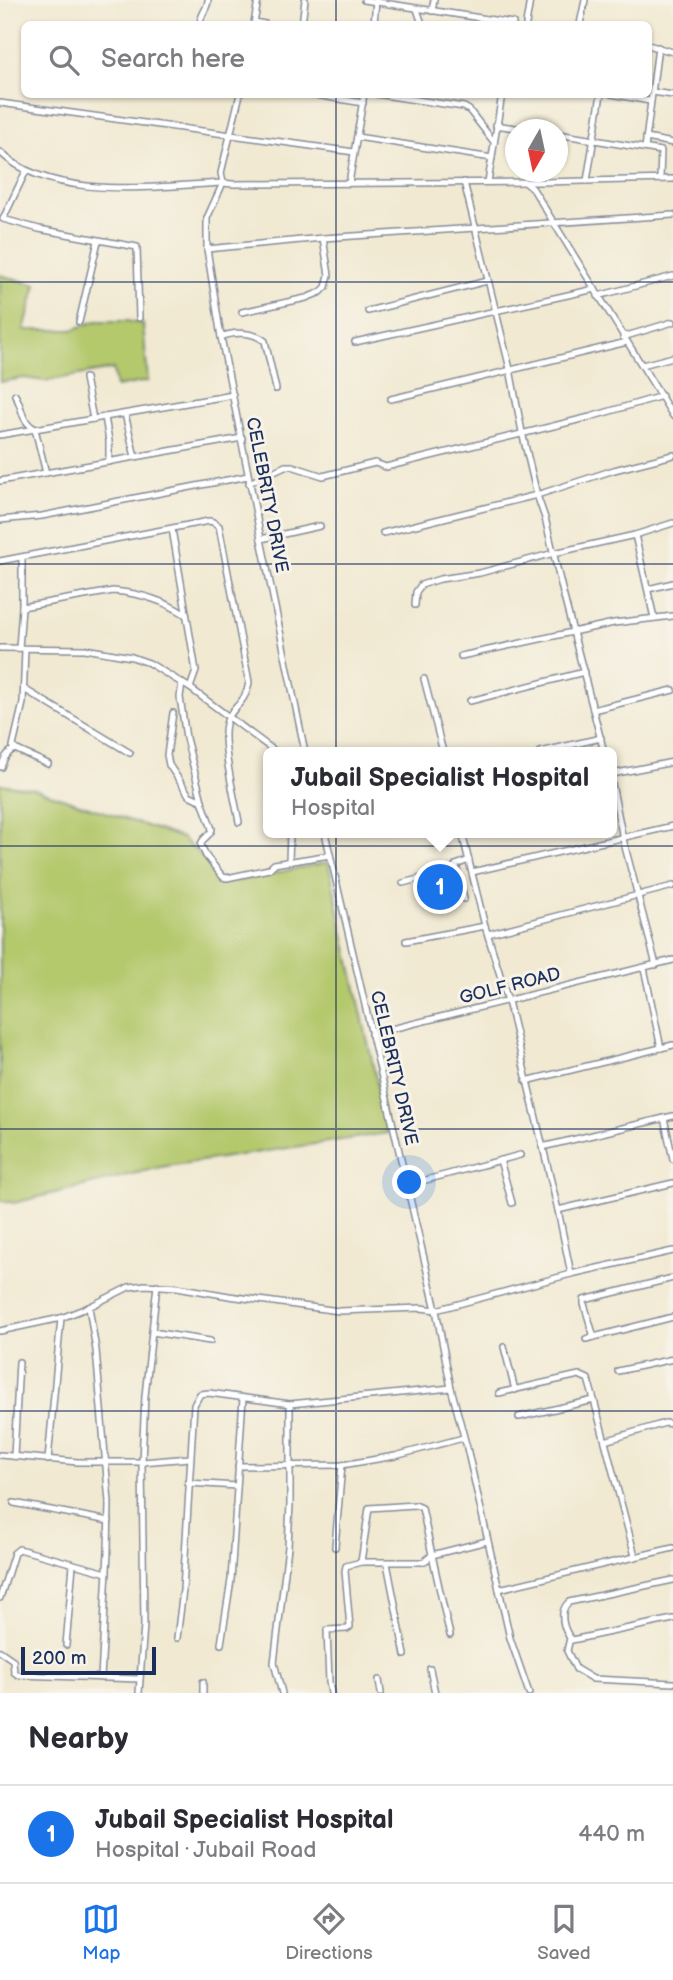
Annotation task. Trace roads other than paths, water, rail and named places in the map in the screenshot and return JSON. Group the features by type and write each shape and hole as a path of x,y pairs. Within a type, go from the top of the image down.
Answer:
{"street":[{"path":"201,21 208,0"},
{"path":"254,21 258,0"},
{"path":"302,21 305,0"},
{"path":"364,0 494,21"},
{"path":"432,11 434,0"},
{"path":"525,21 530,0"},
{"path":"581,21 585,0"},
{"path":"374,21 376,1"},
{"path":"417,9 421,21"},
{"path":"652,46 673,52"},
{"path":"658,47 652,92 673,95"},
{"name":"CELEBRITY DRIVE","path":"239,98 221,173 223,183 207,218 207,248 249,483 305,747"},
{"path":"334,98 363,103"},
{"path":"349,183 364,98"},
{"path":"403,98 464,107 494,142"},
{"path":"488,182 501,98"},
{"path":"587,181 600,98"},
{"path":"633,98 650,101"},
{"path":"645,148 651,98"},
{"path":"0,103 354,152"},
{"path":"496,125 505,126"},
{"path":"568,135 661,151"},
{"path":"357,137 492,158"},
{"path":"646,138 673,143"},
{"path":"660,179 663,142"},
{"path":"0,152 26,171 61,182 106,187 223,183 525,183 673,179"},
{"path":"26,171 2,222 137,247 139,318"},
{"path":"464,182 510,369 537,495 603,747"},
{"path":"525,183 531,187 673,416"},
{"path":"207,248 673,215"},
{"path":"242,312 306,298 321,292 326,287 329,275 323,238"},
{"path":"79,322 98,241"},
{"path":"355,342 494,310 596,293 673,276"},
{"path":"368,311 487,281"},
{"path":"391,399 625,339 673,322"},
{"path":"221,337 225,334 241,333 262,338 276,389"},
{"path":"642,365 673,357"},
{"path":"85,378 93,419"},
{"path":"15,395 27,424 35,429 46,473"},
{"path":"0,435 233,395"},
{"path":"249,483 285,466 323,476 375,463 386,467 662,396"},
{"path":"125,414 135,457"},
{"path":"105,417 109,461"},
{"path":"0,481 242,438"},
{"path":"383,533 537,495 614,470 673,455"},
{"path":"0,520 42,516 248,476"},
{"path":"0,561 209,521 219,526 249,682 244,699 226,722 225,738 239,821"},
{"path":"415,605 416,592 421,585 635,535 673,523"},
{"path":"261,539 320,526"},
{"path":"172,529 197,671 190,688"},
{"path":"635,535 654,618"},
{"path":"15,749 13,743 24,689 23,558"},
{"path":"648,589 673,583"},
{"path":"22,607 113,591 150,599 171,606 186,615"},
{"path":"461,656 614,623 673,616"},
{"path":"0,648 85,649 132,657 149,663 190,688 269,747"},
{"path":"470,701 584,672"},
{"path":"424,679 442,747"},
{"path":"182,683 180,697 186,738 212,829 201,841 201,845 206,856 223,877 269,869 274,864 330,855"},
{"path":"24,689 130,753"},
{"path":"593,710 673,690"},
{"path":"173,713 167,755 169,765 189,796 202,800"},
{"path":"562,747 601,738"},
{"path":"1,767 9,751 15,749 48,764"},
{"path":"617,774 673,762"},
{"path":"617,812 656,965"},
{"path":"472,872 673,826"},
{"path":"289,861 290,838"},
{"name":"CELEBRITY DRIVE","path":"326,838 510,1638 529,1693"},
{"path":"464,838 485,926 508,1001 571,1274"},
{"path":"403,883 452,870 456,865 469,860"},
{"path":"456,865 464,899"},
{"path":"488,934 673,886"},
{"path":"406,941 485,926"},
{"name":"GOLF ROAD","path":"371,1034 673,960"},
{"path":"644,968 661,1048"},
{"path":"526,1081 673,1045"},
{"path":"542,1147 673,1116"},
{"path":"664,1118 673,1159"},
{"path":"408,1185 520,1155"},
{"path":"500,1160 512,1203"},
{"path":"558,1210 673,1184"},
{"path":"0,1331 61,1318 129,1287 145,1284 177,1286 339,1311 421,1308 436,1310 571,1274 673,1251"},
{"path":"594,1337 584,1300 673,1278"},
{"path":"139,1693 145,1569 142,1462 145,1396 156,1285"},
{"path":"89,1307 96,1350 109,1521 101,1678"},
{"path":"48,1460 61,1318"},
{"path":"586,1339 673,1318"},
{"path":"152,1332 210,1341"},
{"path":"504,1347 515,1390"},
{"path":"618,1371 673,1359"},
{"path":"14,1457 19,1362"},
{"path":"499,1393 579,1375 588,1379 635,1556"},
{"path":"177,1638 183,1590 194,1405 197,1397 209,1393 290,1404 451,1388"},
{"path":"221,1644 231,1580 243,1398"},
{"path":"519,1417 594,1400"},
{"path":"282,1693 274,1663 288,1547 290,1404"},
{"path":"605,1441 665,1423 673,1424"},
{"path":"238,1466 342,1465 395,1456 463,1438"},
{"path":"0,1455 78,1462 142,1462 190,1458"},
{"path":"335,1547 342,1465"},
{"path":"188,1483 237,1486"},
{"path":"14,1503 109,1521"},
{"path":"360,1562 370,1507 422,1508 450,1635"},
{"path":"331,1693 328,1682 327,1630 350,1627 346,1566 360,1562 424,1562 432,1555 487,1541"},
{"path":"499,1589 673,1548"},
{"path":"0,1598 14,1553 19,1549 107,1573"},
{"path":"387,1563 405,1655"},
{"path":"66,1645 73,1565"},
{"path":"673,1580 569,1602 562,1613 570,1638 567,1651 576,1669 593,1679 673,1683"},
{"path":"570,1638 581,1639 673,1619"},
{"path":"0,1651 13,1660 14,1672 18,1675 140,1679"},
{"path":"430,1670 435,1693"},
{"path":"379,1680 381,1693"},
{"path":"203,1682 203,1693"}],"place":[{"name":"Jubail Specialist Hospital","path":"440,887"}]}
